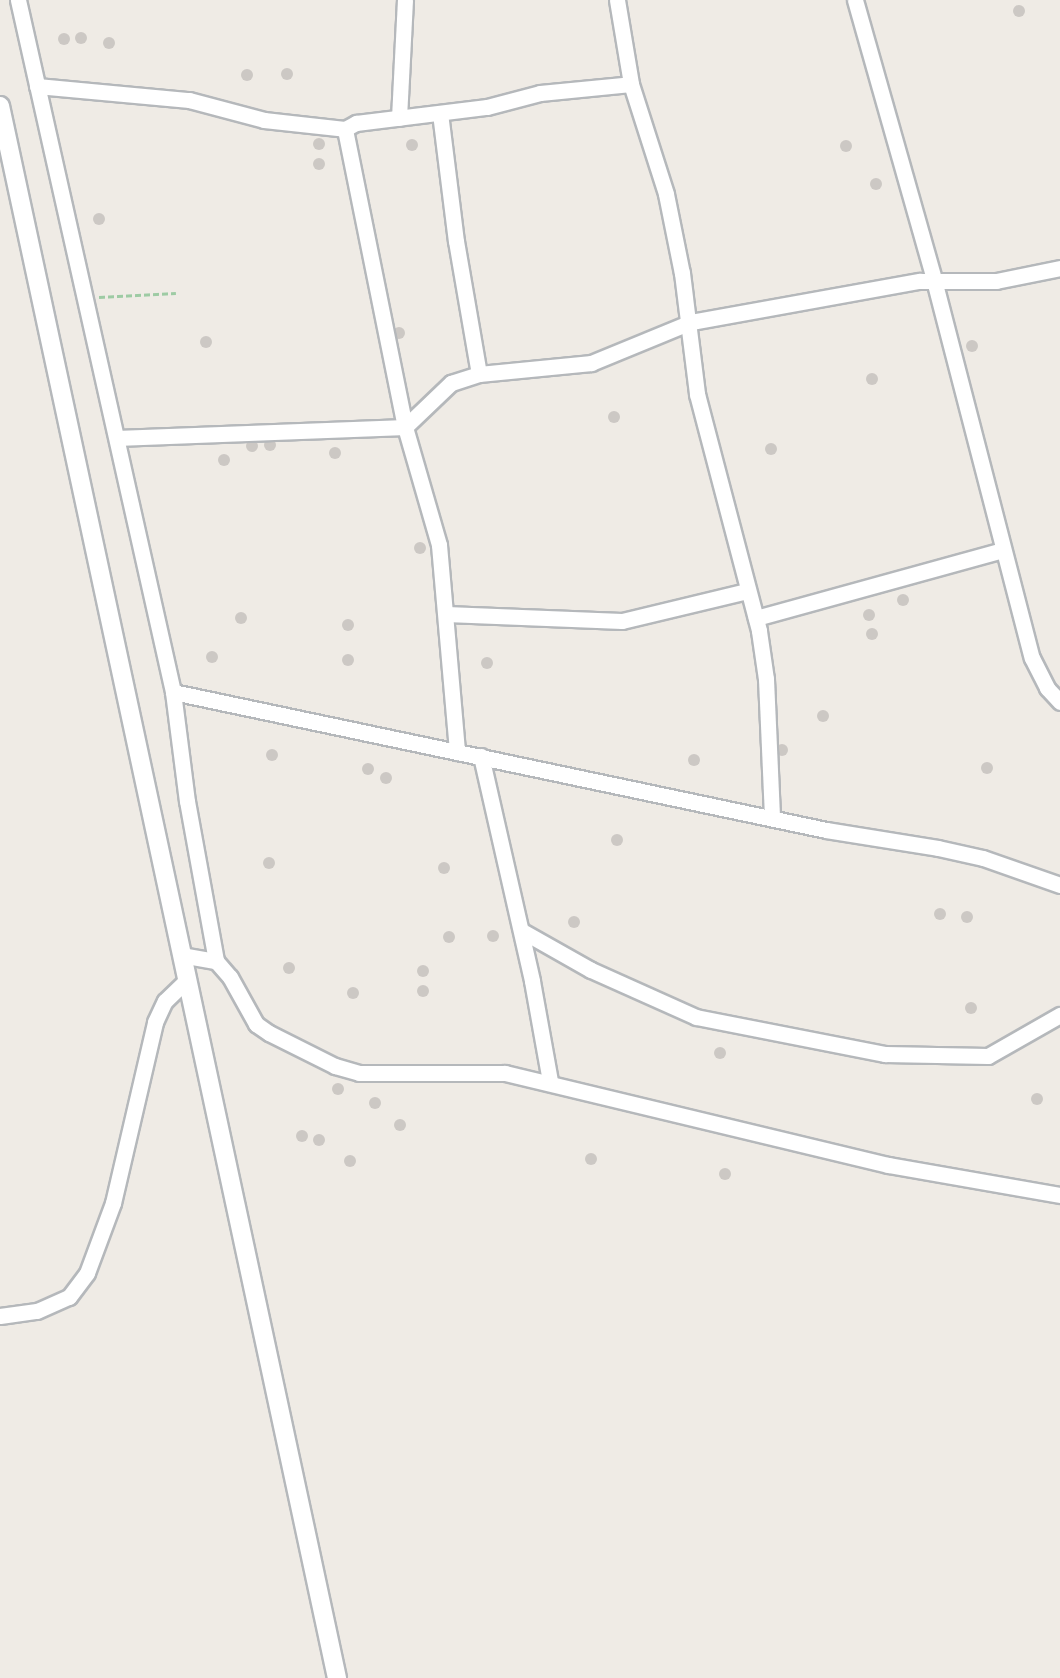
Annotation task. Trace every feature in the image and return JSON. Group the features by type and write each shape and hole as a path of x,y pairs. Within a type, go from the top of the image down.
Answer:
{"street":[{"path":"18,0 173,692 187,801 216,961 230,977 256,1024 335,1066 379,1074 488,1072 550,1081 888,1165 1060,1194"},
{"path":"399,118 405,0"},
{"path":"617,0 631,84 666,194 691,322 697,394 747,591 756,618 766,679 772,818"},
{"path":"855,0 934,280 1032,658 1047,688 1060,702"},
{"path":"37,86 189,100 264,120 345,129 356,123 486,108 540,93 631,84"},
{"path":"0,106 337,1678"},
{"path":"440,113 456,241 479,374"},
{"path":"345,129 405,427 433,516 446,614 457,752"},
{"path":"117,438 405,427 451,384 479,374 591,363 691,322 934,280 996,281 1060,268"},
{"path":"756,618 1003,550"},
{"path":"446,614 622,621 747,591"},
{"path":"173,692 772,818 983,858 1060,885"},
{"path":"481,756 522,931 550,1081"},
{"path":"522,931 591,970 696,1017 885,1054 988,1056 1060,1015"},
{"path":"181,955 216,961"},
{"path":"0,1316 37,1311 69,1297 87,1274 113,1203 155,1023 165,1001 187,980"}],"path":[{"path":"85,297 176,293"}],"building":[{"path":"1021,5 1025,11 1021,17 1017,17 1013,9"},
{"path":"83,32 87,38 83,44 79,44 75,36"},
{"path":"66,33 70,39 66,45 62,45 58,37"},
{"path":"111,37 115,43 111,49 107,49 103,41"},
{"path":"289,68 293,74 289,80 285,80 281,72"},
{"path":"249,69 253,75 249,81 245,81 241,73"},
{"path":"321,138 325,144 321,150 317,150 313,142"},
{"path":"414,139 418,145 414,151 410,151 406,143"},
{"path":"848,140 852,146 848,152 844,152 840,144"},
{"path":"321,158 325,164 321,170 317,170 313,162"},
{"path":"878,178 882,184 878,190 874,190 870,182"},
{"path":"101,213 105,219 101,225 97,225 93,217"},
{"path":"399,327 405,333 399,339 393,333"},
{"path":"208,336 212,342 208,348 204,348 200,340"},
{"path":"974,340 978,346 974,352 970,352 966,344"},
{"path":"874,373 878,379 874,385 870,385 866,377"},
{"path":"616,411 620,417 616,423 612,423 608,415"},
{"path":"272,439 276,445 272,451 268,451 264,443"},
{"path":"254,440 258,446 254,452 250,452 246,444"},
{"path":"773,443 777,449 773,455 769,455 765,447"},
{"path":"337,447 341,453 337,459 333,459 329,451"},
{"path":"226,454 230,460 226,466 222,466 218,458"},
{"path":"422,542 426,548 422,554 418,554 414,546"},
{"path":"905,594 909,600 905,606 901,606 897,598"},
{"path":"871,609 875,615 871,621 867,621 863,613"},
{"path":"243,612 247,618 243,624 239,624 235,616"},
{"path":"350,619 354,625 350,631 346,631 342,623"},
{"path":"874,628 878,634 874,640 870,640 866,632"},
{"path":"214,651 218,657 214,663 210,663 206,655"},
{"path":"350,654 354,660 350,666 346,666 342,658"},
{"path":"489,657 493,663 489,669 485,669 481,661"},
{"path":"825,710 829,716 825,722 821,722 817,714"},
{"path":"784,744 788,750 784,756 780,756 776,748"},
{"path":"274,749 278,755 274,761 270,761 266,753"},
{"path":"696,754 700,760 696,766 692,766 688,758"},
{"path":"989,762 993,768 989,774 985,774 981,766"},
{"path":"370,763 374,769 370,775 366,775 362,767"},
{"path":"388,772 392,778 388,784 384,784 380,776"},
{"path":"619,834 623,840 619,846 615,846 611,838"},
{"path":"271,857 275,863 271,869 267,869 263,861"},
{"path":"446,862 450,868 446,874 442,874 438,866"},
{"path":"942,908 946,914 942,920 938,920 934,912"},
{"path":"969,911 973,917 969,923 965,923 961,915"},
{"path":"576,916 580,922 576,928 572,928 568,920"},
{"path":"495,930 499,936 495,942 491,942 487,934"},
{"path":"451,931 455,937 451,943 447,943 443,935"},
{"path":"291,962 295,968 291,974 287,974 283,966"},
{"path":"425,965 429,971 425,977 421,977 417,969"},
{"path":"425,985 429,991 425,997 421,997 417,989"},
{"path":"355,987 359,993 355,999 351,999 347,991"},
{"path":"973,1002 977,1008 973,1014 969,1014 965,1006"},
{"path":"722,1047 726,1053 722,1059 718,1059 714,1051"},
{"path":"340,1083 344,1089 340,1095 336,1095 332,1087"},
{"path":"1039,1093 1043,1099 1039,1105 1035,1105 1031,1097"},
{"path":"377,1097 381,1103 377,1109 373,1109 369,1101"},
{"path":"402,1119 406,1125 402,1131 398,1131 394,1123"},
{"path":"304,1130 308,1136 304,1142 300,1142 296,1134"},
{"path":"321,1134 325,1140 321,1146 317,1146 313,1138"},
{"path":"593,1153 597,1159 593,1165 589,1165 585,1157"},
{"path":"352,1155 356,1161 352,1167 348,1167 344,1159"},
{"path":"727,1168 731,1174 727,1180 723,1180 719,1172"}]}
